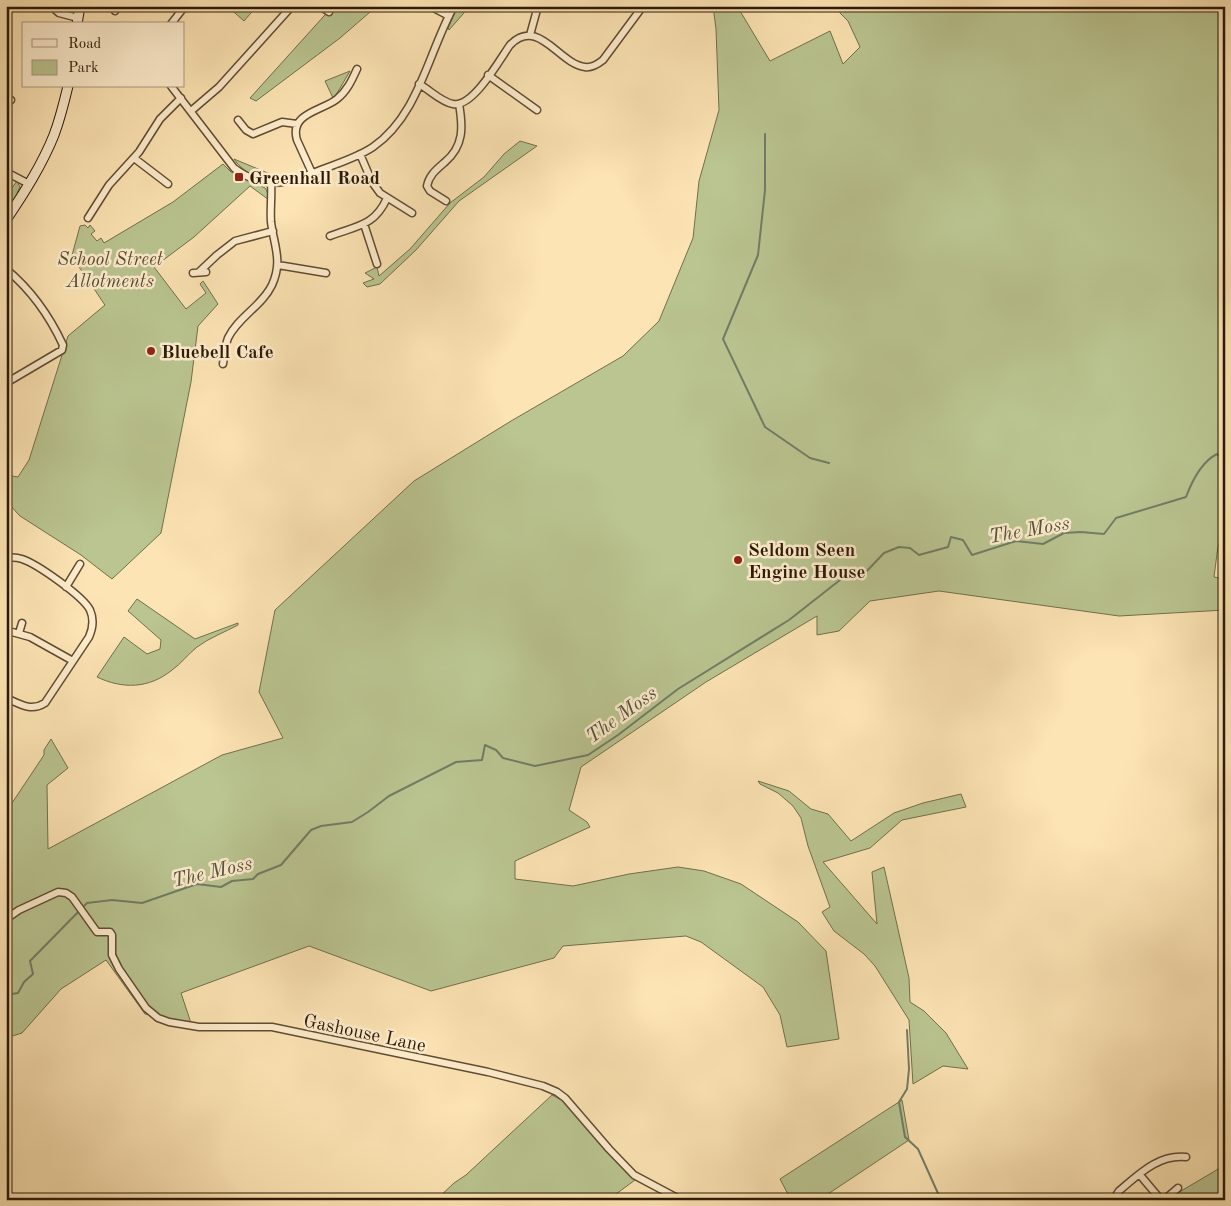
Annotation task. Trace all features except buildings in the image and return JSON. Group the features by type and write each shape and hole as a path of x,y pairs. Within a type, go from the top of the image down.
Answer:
{"main road":[{"path":"77,21 80,6"},
{"path":"6,220 29,184 54,135 67,88"}],"street":[{"path":"173,22 185,6"},
{"path":"191,111 219,87 292,6"},
{"path":"430,6 449,16"},
{"path":"173,88 234,168 255,180 272,183 287,182 372,148 396,126 409,108 454,6"},
{"path":"530,35 538,6"},
{"path":"419,84 448,102 459,104 473,96 515,40 530,35 538,38 579,65 588,68 603,60 643,6"},
{"path":"52,7 59,13 77,21"},
{"path":"321,7 329,12"},
{"path":"312,173 297,140 297,124 304,116 337,99 348,86 358,69"},
{"path":"488,75 537,110"},
{"path":"88,218 109,185 134,158 160,118 181,98"},
{"path":"446,201 428,190 427,186 431,176 448,160 460,142 462,125 459,104"},
{"path":"238,120 246,130 253,134 282,122 297,124"},
{"path":"360,154 376,188 386,198 412,213"},
{"path":"134,158 164,184"},
{"path":"6,172 29,184"},
{"path":"223,364 225,348 232,332 268,292 278,265 273,231 272,183"},
{"path":"332,234 369,222 378,214 386,198"},
{"path":"364,224 377,264"},
{"path":"199,272 217,254 235,241 273,231"},
{"path":"278,265 326,273"},
{"path":"6,269 22,282 63,345 62,350 6,383"},
{"path":"6,558 15,557 29,562 66,587 89,608 92,619 91,632 48,699 41,705 28,707 6,698"},
{"path":"66,587 80,564"},
{"path":"22,623 15,633 30,638 73,661"},
{"name":"Gashouse Lane","path":"6,919 19,910 58,892 72,896 97,932 110,932 112,935 112,955 119,969 146,1008 158,1018 169,1022 199,1026 272,1027 488,1072 543,1086 565,1098 634,1175 681,1200"},
{"path":"1118,1200 1117,1194 1119,1192 1161,1159 1186,1157"},
{"path":"1140,1175 1163,1200 1178,1188"}],"green space":[{"path":"227,6 257,6 244,21"},
{"path":"333,6 377,6 340,38 256,101 250,98"},
{"path":"458,6 470,6 449,30 448,28"},
{"path":"713,6 728,6 740,11 770,61 830,31 843,64 860,47 848,21 833,6 1225,6 1225,537 1218,546 1214,577 1225,579 1225,610 1119,616 939,591 870,601 839,631 817,635 817,616 706,682 581,767 569,810 587,822 590,827 515,861 515,879 573,886 629,874 678,867 704,871 741,884 798,922 826,951 839,1039 787,1047 780,1015 763,987 701,942 686,936 563,946 554,958 431,991 309,946 181,993 191,1023 145,1014 106,960 61,989 22,1033 6,1038 6,812 44,755 44,750 51,739 68,768 47,785 48,849 222,755 283,738 259,692 275,610 414,481 511,421 623,356 659,321 693,238 699,181 719,110 716,29"},
{"path":"350,71 336,95 333,98 325,81"},
{"path":"520,141 537,146 459,201 416,250 380,284 367,287 363,283 374,279 365,273 377,267 379,276 410,249 450,203 484,177 504,154"},
{"path":"234,159 282,179 268,179 255,176 238,165"},
{"name":"School Street Allotments","path":"223,164 231,172 265,188 269,200 250,186 194,237 154,267 186,309 206,293 200,284 203,281 218,304 198,326 191,382 161,533 112,579 81,555 20,516 6,501 6,475 18,477 29,460 68,336 105,305 83,272 71,259 80,226 85,225 88,228 90,225 95,231 91,234 97,241 101,238 104,243 173,202"},
{"path":"17,181 20,187 18,194 6,214 6,196"},
{"path":"137,599 195,639 238,623 238,625 202,644 175,668 154,681 145,684 126,685 106,681 97,677 124,637 147,654 160,649 161,640 128,611"},
{"path":"758,781 789,791 811,809 828,814 851,841 894,813 923,803 961,794 966,807 902,820 870,848 823,862 877,924 872,872 884,867 909,978 910,1002 924,1011 946,1033 968,1069 943,1066 913,1084 909,1020 875,966 864,954 834,931 822,912 830,907 808,846 801,818 793,806 778,793 760,784"},
{"path":"552,1095 565,1102 635,1180 608,1200 436,1200 454,1183 466,1175"},
{"path":"902,1100 909,1140 819,1200 791,1200 780,1179"},
{"path":"1225,1165 1225,1197 1218,1200 1179,1200 1176,1194"}],"waterway":[{"path":"765,134 765,190 758,255 723,339 765,427 810,458 829,463"},
{"name":"The Moss","path":"6,995 18,993 24,982 33,974 30,961 87,903 112,900 142,903 197,884 221,887 232,881 253,879 258,874 281,865 311,830 321,826 352,822 389,796 456,762 482,760 485,745 496,750 503,758 535,766 588,755 618,735 678,689 789,620 840,580 864,574 884,553 899,547 910,548 919,555 948,547 951,537 963,540 972,555 1016,541 1043,544 1064,533 1104,534 1116,518 1186,497 1194,478 1211,457 1217,454 1225,461"},
{"path":"907,1030 909,1069 907,1089 899,1102 905,1137 918,1149 941,1200"}],"place":[{"name":"Greenhall Road","path":"239,177"},
{"name":"Bluebell Cafe","path":"151,351"},
{"name":"Seldom Seen Engine House","path":"738,560"}]}
